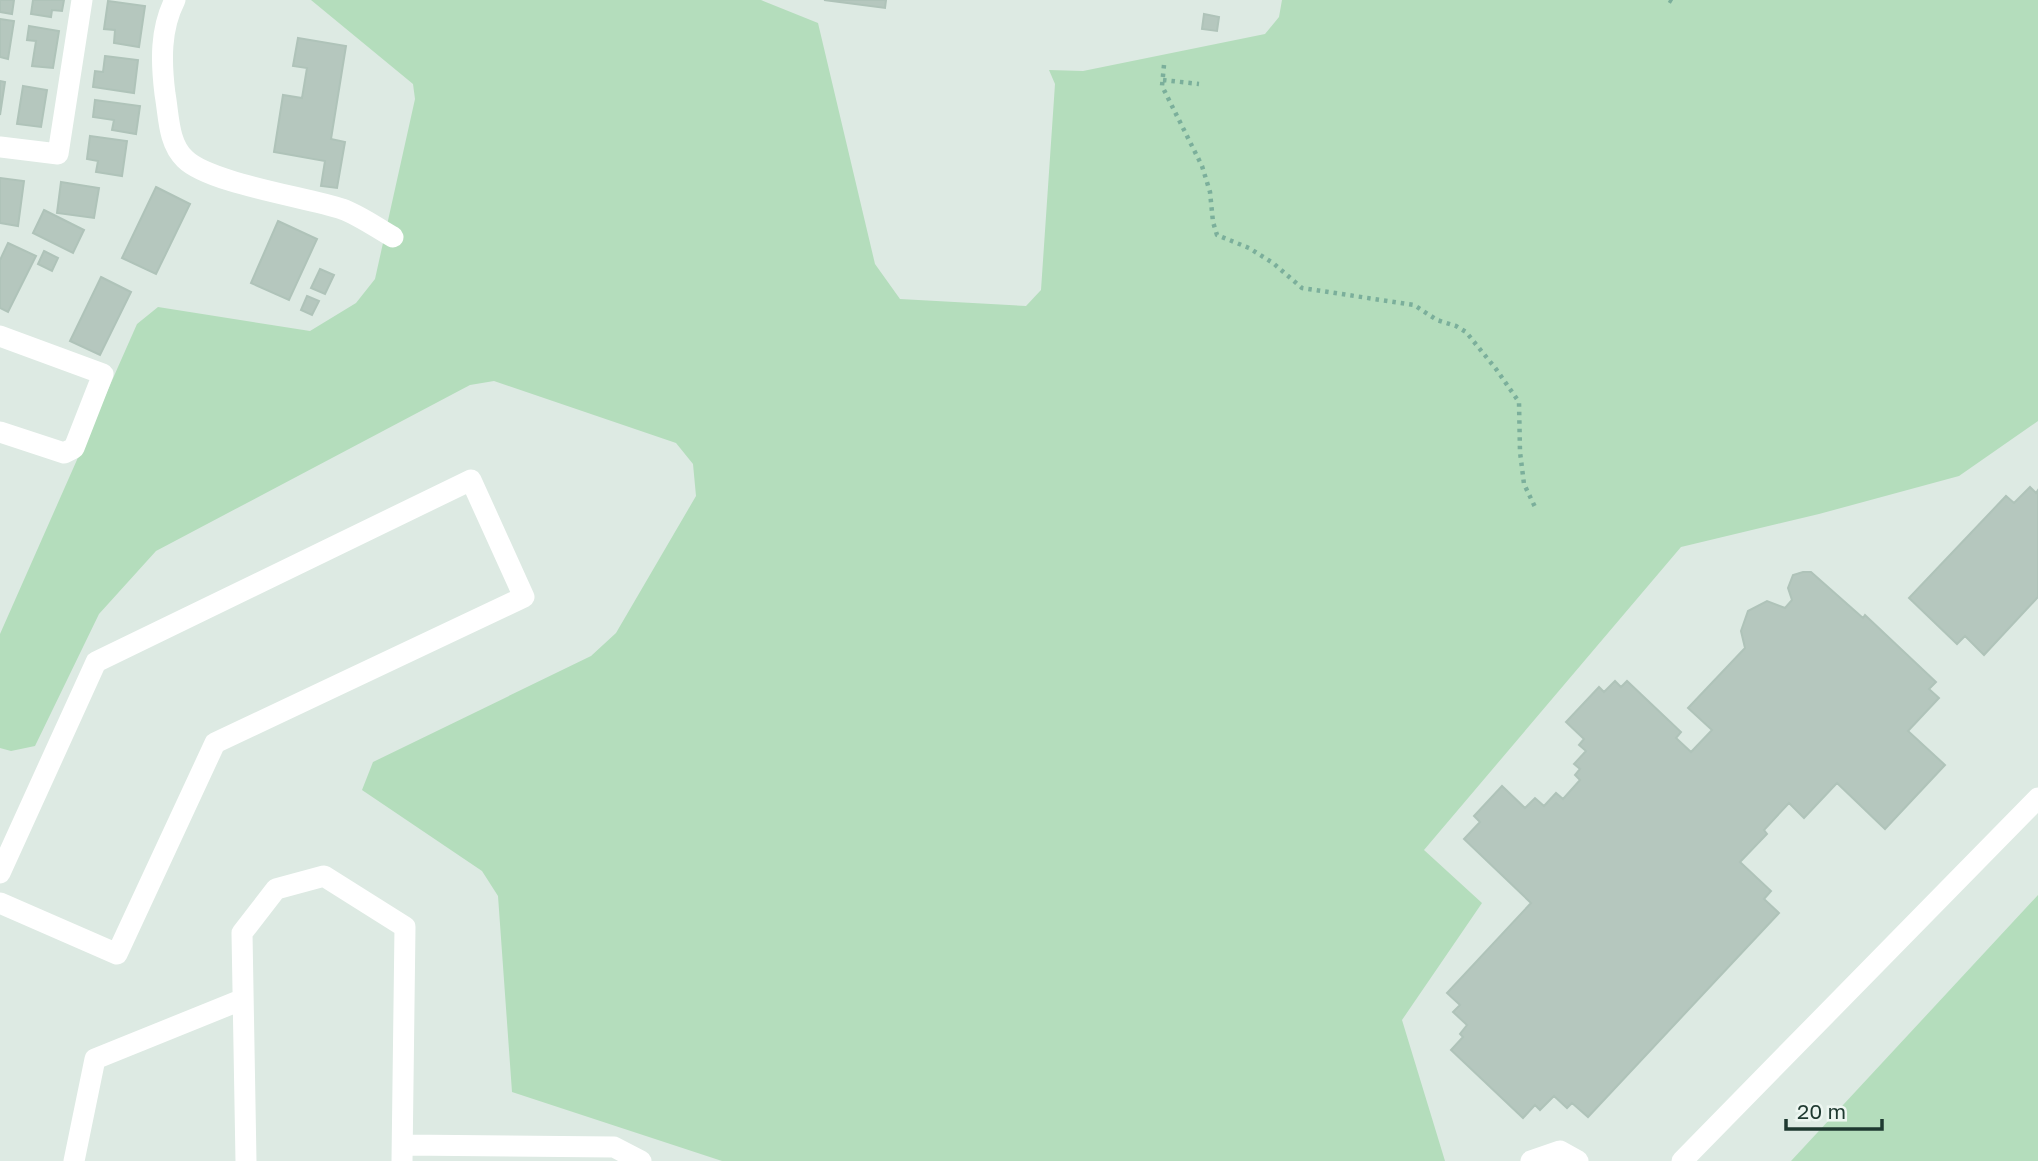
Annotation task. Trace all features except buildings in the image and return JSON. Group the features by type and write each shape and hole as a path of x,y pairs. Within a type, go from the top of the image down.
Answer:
{"street":[{"path":"0,147 58,154 82,0"},
{"path":"175,0 167,15 163,34 163,77 173,142 185,160 211,175 344,210 393,237"},
{"path":"0,336 103,374 74,448 64,453 0,432"},
{"path":"0,873 96,662 471,480 524,597 215,743 117,954 0,904"},
{"path":"1682,1161 2038,799"},
{"path":"246,1161 241,1000 242,933 276,888 324,876 405,928 403,1153 558,1154 614,1147 641,1161"},
{"path":"74,1161 95,1059 241,1000"},
{"path":"1531,1161 1560,1151 1578,1161"}],"path":[{"path":"1164,65 1162,86 1202,166 1210,192 1217,235 1249,248 1273,263 1302,288 1414,305 1437,320 1466,332 1519,402 1524,484 1535,507"},
{"path":"1163,80 1199,84"}],"green space":[{"path":"311,0 761,0 818,23 875,264 900,299 1026,306 1041,290 1055,84 1049,70 1083,71 1265,34 1279,17 1282,0 2038,0 2038,421 1959,476 1819,514 1681,547 1424,850 1482,903 1402,1020 1445,1161 722,1161 512,1092 498,896 482,871 362,790 373,762 591,656 616,633 696,496 693,464 676,443 494,381 470,385 156,551 99,614 35,746 11,751 0,748 0,634 137,324 158,307 310,331 356,303 375,279 415,99 413,84"},
{"path":"2038,895 2038,1161 1791,1161"}]}
